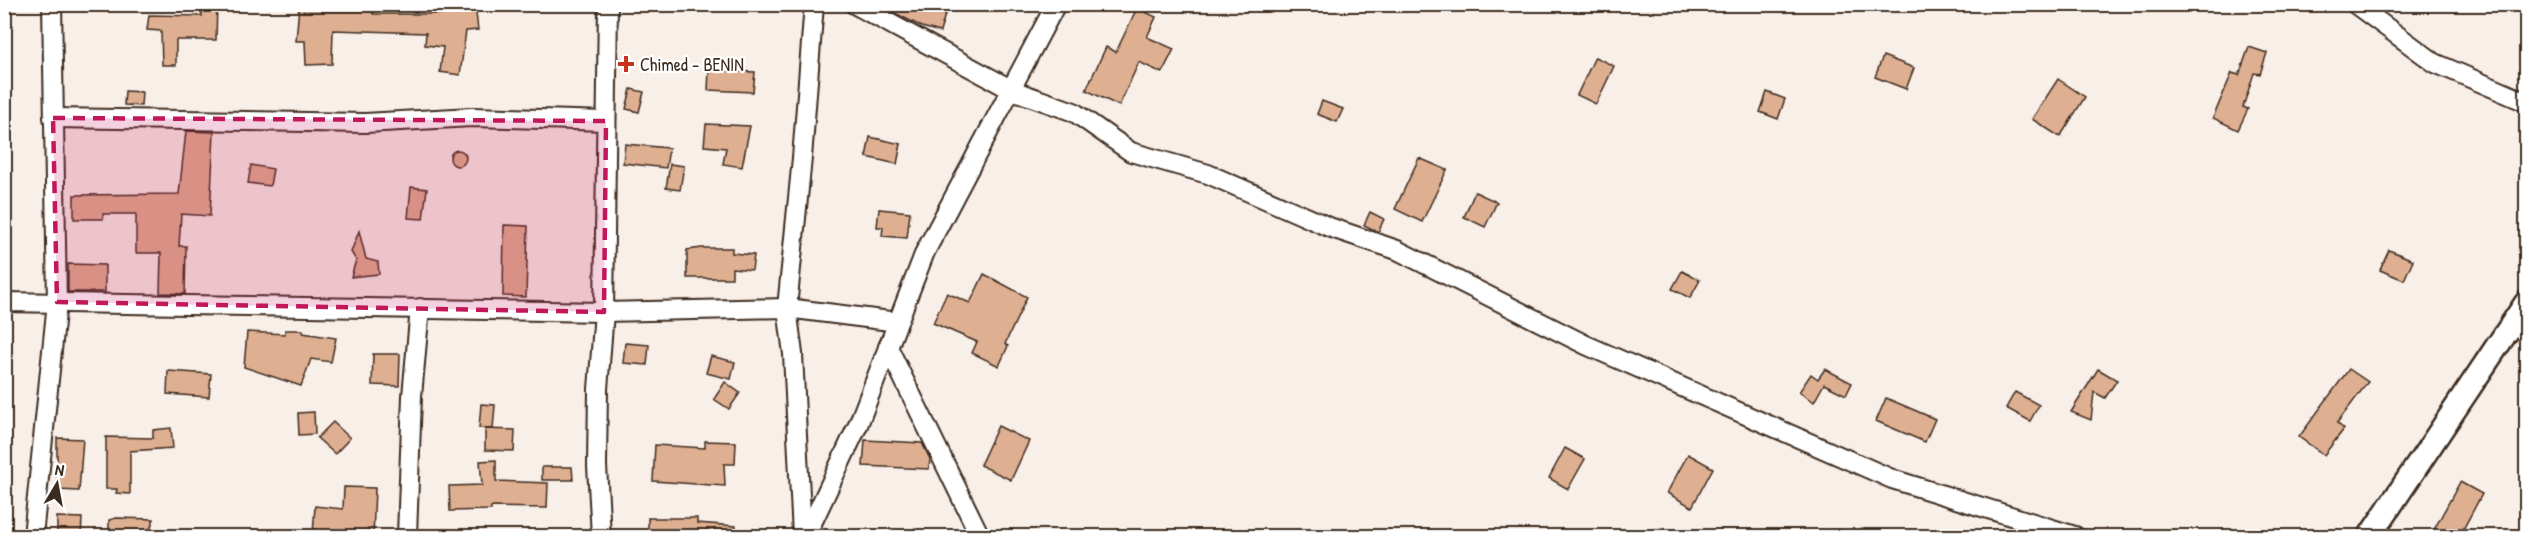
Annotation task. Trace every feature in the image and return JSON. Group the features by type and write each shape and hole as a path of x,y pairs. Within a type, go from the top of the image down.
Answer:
{"street":[{"path":"33,537 57,302 52,4"},
{"path":"601,537 597,466 598,389 604,312 608,4"},
{"path":"804,537 793,354 787,308 814,4"},
{"path":"854,4 1012,90 1074,112 1131,152 1208,174 1329,227 1397,250 1586,345 1892,479 2074,537"},
{"path":"804,537 858,425 925,252 1056,4"},
{"path":"2355,4 2435,63 2526,102"},
{"path":"54,118 365,123 472,117 606,121"},
{"path":"4,302 604,312 787,308 898,322"},
{"path":"2370,537 2526,303"},
{"path":"407,537 412,396 420,308"},
{"path":"888,347 980,537"}],"highlighted area":[{"path":"53,118 606,121 604,312 57,302"}],"building":[{"path":"202,4 217,4 216,40 176,40 176,65 162,65 161,31 147,30 149,15 202,16"},
{"path":"337,4 373,5 373,14 447,14 446,4 475,4 478,30 466,31 460,75 440,72 443,47 425,45 426,33 333,30 332,64 306,65 305,41 296,41 299,6 337,9"},
{"path":"895,4 948,4 940,32 922,27 893,12"},
{"path":"1137,8 1156,17 1147,37 1174,49 1162,73 1139,62 1119,106 1086,90 1106,47 1116,52"},
{"path":"2249,47 2267,53 2260,74 2254,73 2243,107 2248,109 2238,130 2213,118 2232,73 2239,75"},
{"path":"1883,56 1914,68 1906,89 1875,77"},
{"path":"1595,57 1614,66 1596,104 1577,95"},
{"path":"709,70 755,72 753,92 708,90"},
{"path":"2058,79 2085,97 2060,137 2032,119"},
{"path":"631,89 644,92 639,112 626,109"},
{"path":"125,91 142,92 141,106 124,105"},
{"path":"1767,92 1785,99 1778,119 1760,112"},
{"path":"1322,101 1343,109 1337,122 1317,114"},
{"path":"706,124 750,126 742,167 723,164 726,148 704,146"},
{"path":"186,131 214,132 210,216 181,214 179,246 186,246 185,294 160,293 161,253 136,253 136,214 103,214 103,219 74,219 74,195 179,194"},
{"path":"870,137 901,144 897,164 866,157"},
{"path":"625,144 669,148 666,168 623,163"},
{"path":"458,150 466,158 458,166 450,158"},
{"path":"1419,158 1447,170 1422,222 1395,209"},
{"path":"670,164 684,166 680,190 666,188"},
{"path":"251,165 273,169 270,186 248,183"},
{"path":"411,187 427,189 423,219 408,218"},
{"path":"1475,192 1497,202 1485,227 1464,217"},
{"path":"879,209 910,212 907,238 882,236 883,227 877,227"},
{"path":"1370,212 1384,219 1378,232 1364,225"},
{"path":"504,225 528,226 526,297 503,296"},
{"path":"359,231 366,259 378,262 379,274 351,277 356,260 351,252"},
{"path":"732,248 732,253 754,255 752,270 732,268 732,278 687,278 687,250"},
{"path":"2389,250 2413,260 2404,280 2380,270"},
{"path":"68,264 105,265 105,292 68,292"},
{"path":"1682,271 1700,280 1690,298 1672,289"},
{"path":"984,274 1027,297 1005,344 1008,346 999,366 972,353 977,342 933,323 947,293 970,303"},
{"path":"285,330 303,330 303,333 336,338 331,362 311,359 301,386 244,367 247,332 285,334"},
{"path":"625,343 649,345 647,365 623,363"},
{"path":"373,354 400,354 399,386 372,385"},
{"path":"711,356 735,362 731,379 706,373"},
{"path":"1825,369 1852,383 1846,395 1824,384 1814,402 1799,392 1811,374 1818,379"},
{"path":"2098,369 2117,380 2105,398 2094,392 2091,420 2071,412"},
{"path":"2349,369 2368,382 2337,423 2344,429 2324,455 2299,437"},
{"path":"168,371 211,374 209,397 167,394"},
{"path":"725,382 740,393 729,409 714,399"},
{"path":"2015,392 2039,405 2030,421 2006,408"},
{"path":"1886,398 1935,419 1925,442 1876,421"},
{"path":"481,404 495,405 493,429 479,428"},
{"path":"314,412 315,434 299,435 298,413"},
{"path":"333,422 350,438 335,454 317,438"},
{"path":"998,426 1029,441 1011,480 980,465"},
{"path":"171,428 173,448 130,451 130,494 116,493 117,489 106,489 106,437 153,438 153,430"},
{"path":"485,429 515,430 514,451 485,450"},
{"path":"57,438 83,439 79,491 57,490"},
{"path":"865,440 922,443 930,459 929,469 863,466"},
{"path":"705,441 736,442 735,464 724,464 725,486 653,481 655,445 705,448"},
{"path":"1565,448 1585,459 1568,489 1549,478"},
{"path":"1688,454 1713,468 1692,507 1667,493"},
{"path":"496,460 496,481 548,483 547,508 491,507 491,510 450,511 449,486 482,485 480,461"},
{"path":"542,467 572,467 573,480 542,480"},
{"path":"2460,482 2482,494 2459,537 2430,537"},
{"path":"344,487 375,488 373,537 313,534 315,506 343,509"},
{"path":"57,517 82,518 81,537 57,537"},
{"path":"116,518 154,519 147,537 109,537 109,520"},
{"path":"648,518 697,518 697,523 736,526 735,537 648,537"}],"place":[{"name":"Chimed - BENIN","path":"626,64"}]}
